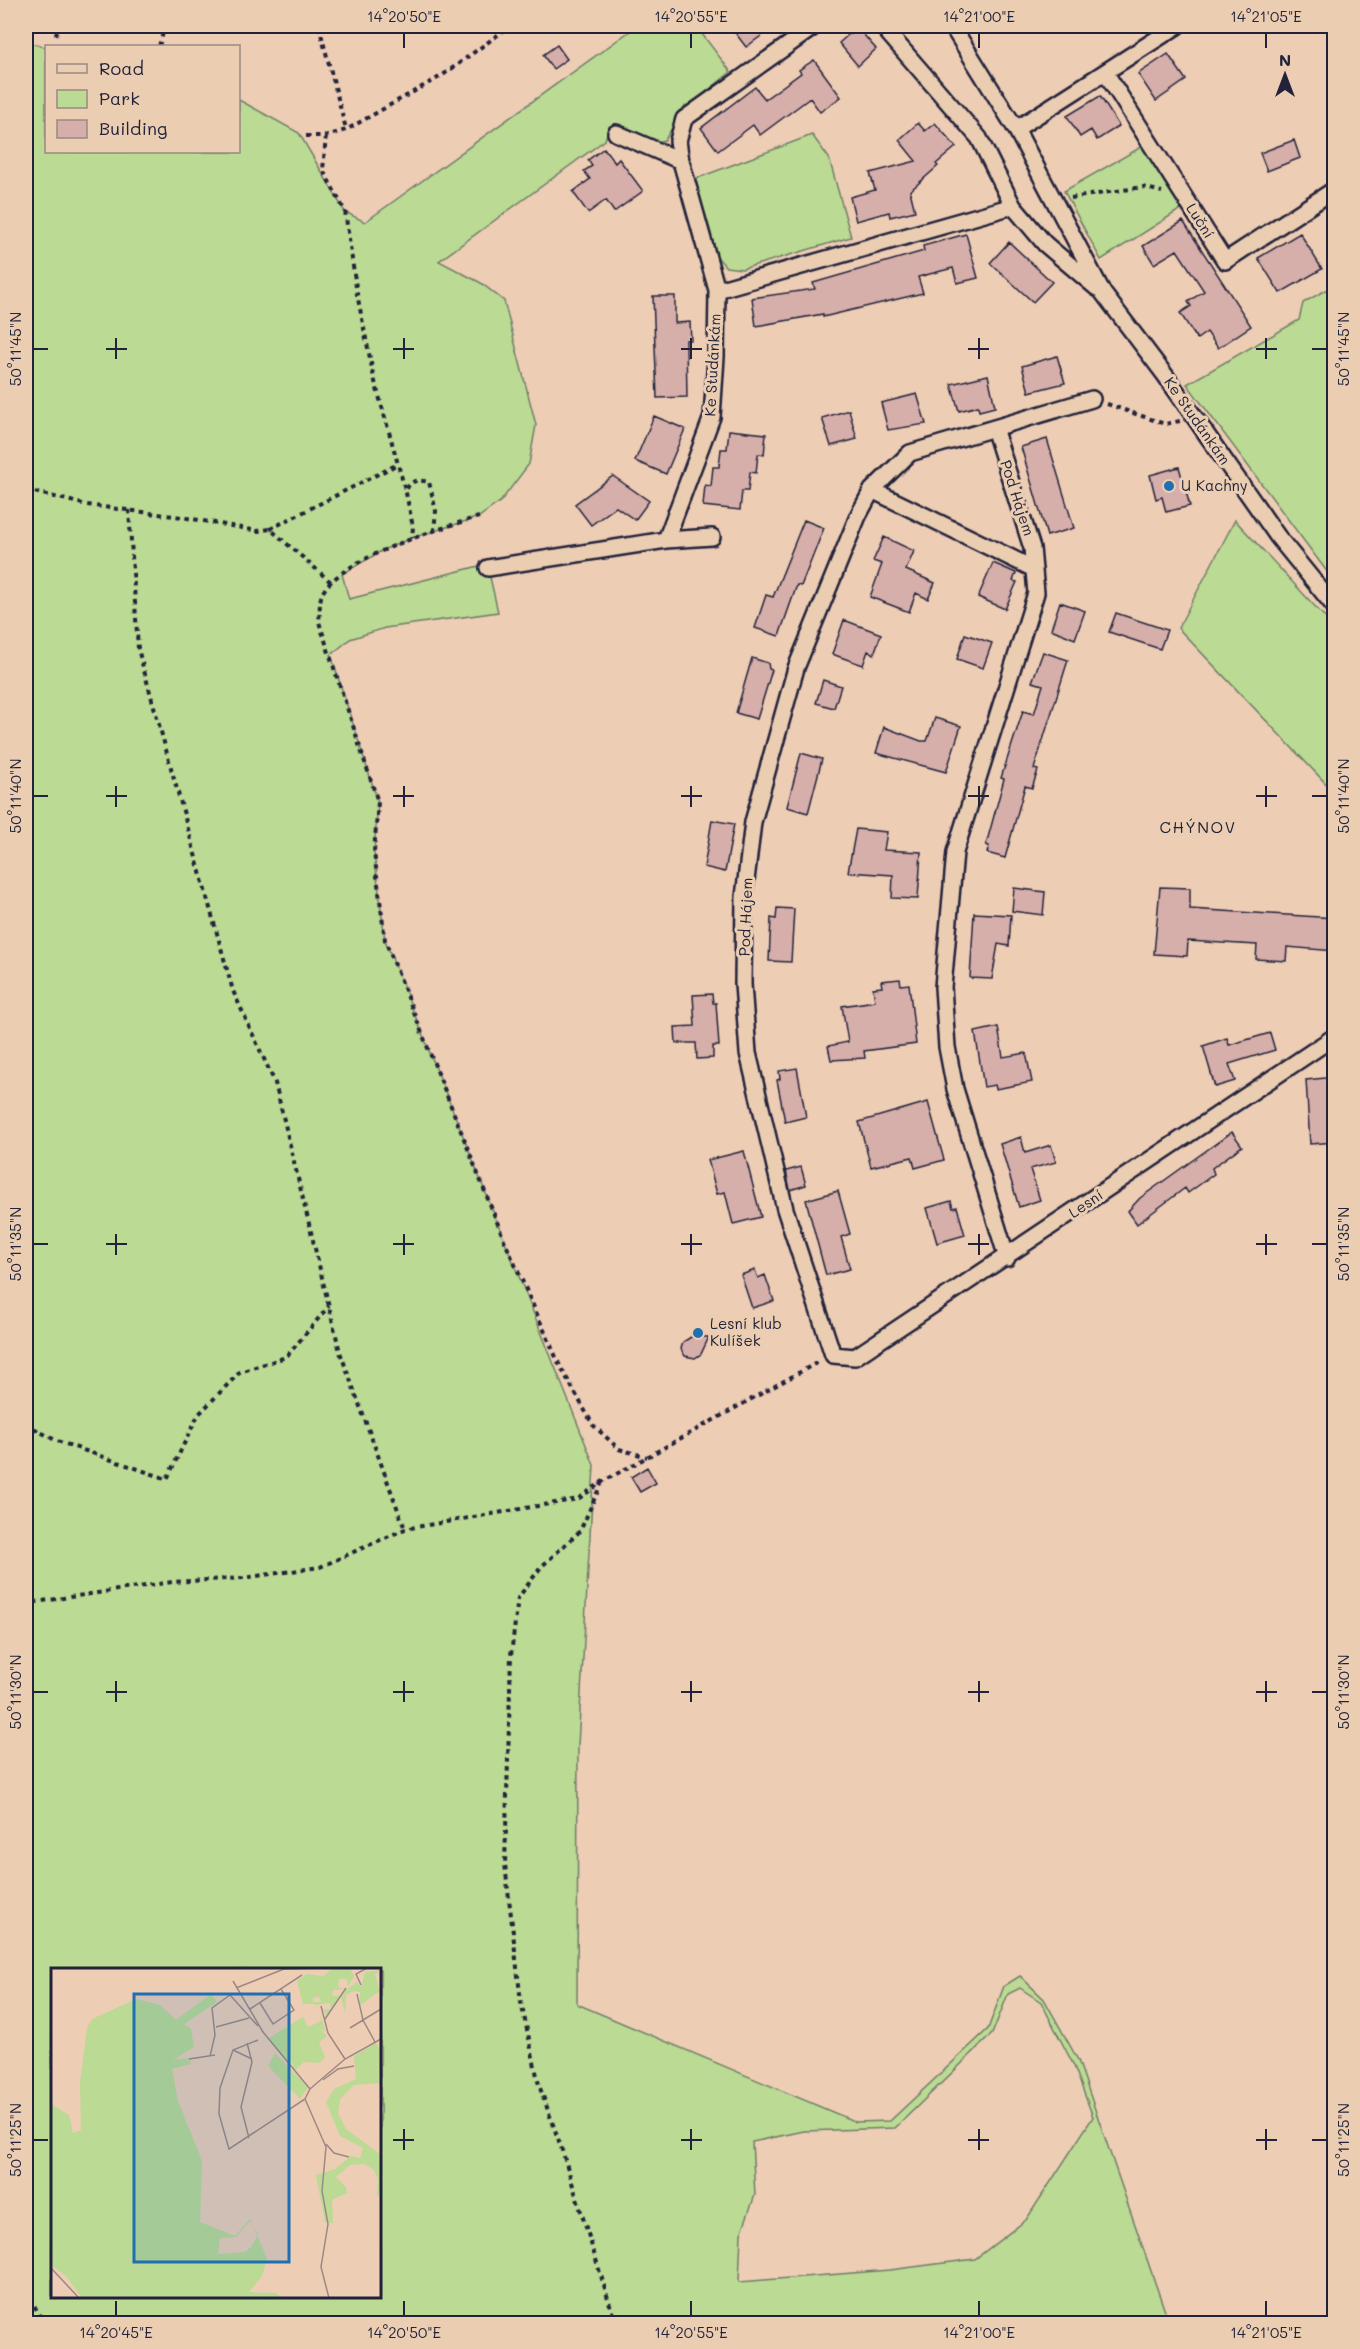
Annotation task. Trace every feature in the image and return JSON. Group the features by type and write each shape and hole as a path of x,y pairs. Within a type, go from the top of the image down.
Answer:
{"street":[{"name":"Ke Studánkám","path":"666,540 712,417 717,290 681,161 678,141 684,119 815,26"},
{"name":"Ke Studánkám","path":"882,26 979,138 1013,206 1045,244 1103,293"},
{"name":"Ke Studánkám","path":"952,26 1016,129 1103,293 1195,418 1278,537 1335,606"},
{"path":"1016,129 1177,26"},
{"name":"Luční","path":"1105,72 1225,261 1335,189"},
{"path":"616,133 681,161"},
{"path":"717,290 1013,206"},
{"name":"Pod Hájem","path":"832,1354 785,1209 748,1053 743,984 744,897 753,822 796,668 858,516 872,490 910,453 1092,399"},
{"name":"Pod Hájem","path":"994,428 1032,548 1036,593 956,852 943,987 946,1047 955,1089 1007,1258"},
{"name":"Pod Hájem","path":"872,490 1034,569"},
{"path":"488,568 666,540 712,537"},
{"name":"Lesní","path":"832,1354 855,1358 1335,1036"}],"path":[{"path":"56,35 58,26"},
{"path":"159,45 165,26"},
{"path":"319,26 346,130"},
{"path":"306,136 326,136 346,130 443,75 510,26"},
{"path":"326,136 323,170 345,211 357,294 374,378 406,493 413,528 412,538"},
{"path":"1053,198 1077,198 1104,191 1143,188 1185,197"},
{"path":"1092,399 1166,424 1195,418"},
{"path":"26,490 87,505 192,518 258,531 270,529 359,487 398,464"},
{"path":"406,493 411,482 420,479 429,482 436,511 433,531"},
{"path":"129,510 138,649 233,991 275,1083 340,1352 405,1529"},
{"path":"479,517 412,538 383,550 342,573 322,594 319,622 378,802 374,852 385,940 505,1242 560,1366 593,1425 619,1449 647,1457"},
{"path":"270,529 332,583"},
{"path":"26,1424 57,1441 167,1479 198,1415 240,1372 286,1357 329,1305"},
{"path":"26,1606 36,1602 172,1582 243,1578 320,1567 405,1529 578,1499 602,1482 832,1354"},
{"path":"602,1482 580,1531 541,1567 518,1598 511,1655 505,1864 521,2002 538,2085 561,2147 615,2324"},
{"path":"26,2290 44,2324"}],"green space":[{"path":"637,26 696,26 731,72 682,111 665,140 653,143 614,126 608,131 605,140 439,261 481,283 504,301 536,425 529,464 501,501 479,517 412,538 383,550 342,574 349,599 487,564 498,612 385,628 350,639 331,655 378,802 374,852 385,940 594,1465 578,1746 577,2004 856,2122 890,2121 988,2029 1004,1986 1020,1976 1044,1999 1078,2060 1169,2323 26,2324 26,42 45,47 45,153 240,153 240,101 299,133 345,212 365,222","holes":["1020,1988 1041,2002 1074,2066 1093,2117 1026,2220 975,2259 890,2270 739,2282 741,2234 755,2195 752,2142 804,2131 895,2128 992,2034 1008,1994"]},
{"path":"812,135 829,158 851,237 742,269 726,267 718,258 695,179"},
{"path":"1150,142 1189,204 1101,260 1064,191"},
{"path":"1334,285 1334,581 1187,384 1299,320 1303,303"},
{"path":"1235,520 1334,627 1334,792 1178,628"}],"building":[{"path":"730,26 775,26 746,47"},
{"path":"857,27 876,49 858,66 839,43"},
{"path":"557,45 567,59 553,69 543,55"},
{"path":"1168,54 1186,80 1156,101 1138,74"},
{"path":"814,60 841,97 820,112 810,98 760,135 753,125 718,151 701,128 755,87 765,99 801,73 799,70"},
{"path":"1100,96 1119,126 1097,140 1091,130 1080,137 1067,116"},
{"path":"918,123 925,131 935,123 956,147 910,191 915,211 890,217 889,212 856,221 850,197 875,190 870,173 916,161 899,140"},
{"path":"1294,140 1300,158 1267,171 1260,153"},
{"path":"604,148 615,163 619,159 643,191 614,212 606,200 588,213 573,192 590,179 584,171 592,166 588,160"},
{"path":"1183,221 1251,326 1218,348 1207,332 1197,339 1180,313 1191,306 1188,302 1204,291 1177,250 1154,264 1143,246"},
{"path":"1300,233 1322,269 1280,293 1258,258"},
{"path":"966,234 978,278 957,283 953,268 918,277 923,293 823,317 823,314 756,326 752,298 815,289 813,283 924,251 923,246"},
{"path":"1009,242 1052,282 1033,302 990,263"},
{"path":"653,296 675,296 675,323 690,322 691,340 686,340 687,397 657,398"},
{"path":"1057,356 1065,383 1029,392 1022,366"},
{"path":"988,375 995,407 979,411 978,406 959,411 951,384"},
{"path":"917,394 926,424 888,430 881,403"},
{"path":"849,410 857,439 831,446 822,418"},
{"path":"654,416 685,429 666,474 635,461"},
{"path":"729,430 766,434 764,455 758,454 756,473 750,472 748,491 742,491 740,510 703,506 705,485 711,486 713,467 719,467 721,449 727,449"},
{"path":"1047,439 1074,528 1047,536 1021,447"},
{"name":"U Kachny","path":"1179,467 1190,506 1166,512 1162,497 1156,499 1150,475"},
{"path":"613,476 649,501 635,520 616,507 591,525 575,504"},
{"path":"804,520 824,528 801,586 797,585 779,636 755,628 766,595 773,597"},
{"path":"884,537 914,551 906,570 935,583 928,599 916,593 909,612 870,597 882,564 873,561"},
{"path":"993,563 1016,573 1013,581 1017,582 1005,609 978,597"},
{"path":"1060,602 1085,611 1075,639 1051,629"},
{"path":"1116,613 1167,630 1160,649 1109,632"},
{"path":"844,620 881,634 874,654 868,651 863,665 832,654"},
{"path":"965,634 992,643 983,668 957,659"},
{"path":"1043,652 1068,660 1034,769 1038,770 1032,788 1025,786 1005,858 987,853 989,846 986,845 1004,779 1001,778 1023,711 1034,714 1043,685 1032,682"},
{"path":"752,658 768,663 769,669 772,670 757,719 736,713"},
{"path":"823,680 841,686 834,708 816,703"},
{"path":"935,718 961,726 946,772 876,753 884,727 921,741 927,741"},
{"path":"801,753 822,759 808,813 787,807"},
{"path":"712,820 734,824 725,872 704,867"},
{"path":"856,829 887,832 884,850 921,852 918,899 892,898 893,875 848,872"},
{"path":"1160,887 1190,888 1190,909 1335,918 1335,951 1287,947 1286,961 1256,959 1257,945 1188,941 1187,956 1154,954"},
{"path":"1014,888 1045,892 1043,915 1012,911"},
{"path":"777,908 794,909 791,962 769,961 771,918 776,919"},
{"path":"974,913 1011,915 1009,946 998,944 992,979 970,978"},
{"path":"900,979 901,985 909,984 916,1044 864,1051 865,1058 831,1060 828,1046 848,1042 842,1006 875,1001 873,988 882,987 881,981"},
{"path":"712,994 713,1003 716,1003 719,1046 713,1046 713,1058 697,1059 696,1043 676,1043 675,1027 695,1026 693,995"},
{"path":"998,1027 1003,1057 1026,1053 1032,1082 996,1089 995,1085 984,1087 975,1032"},
{"path":"1270,1033 1275,1050 1229,1064 1235,1081 1215,1087 1203,1046 1227,1038 1229,1045"},
{"path":"797,1068 806,1117 785,1122 777,1080 780,1079 779,1071"},
{"path":"1335,1077 1335,1142 1310,1144 1306,1080"},
{"path":"928,1102 944,1160 915,1168 912,1157 871,1167 859,1122"},
{"path":"1232,1132 1242,1146 1212,1168 1214,1174 1188,1193 1185,1188 1137,1224 1128,1211 1140,1198"},
{"path":"1021,1137 1025,1153 1051,1145 1056,1162 1030,1169 1040,1200 1019,1207 1000,1144"},
{"path":"744,1151 761,1217 733,1224 725,1192 717,1194 708,1160"},
{"path":"801,1167 806,1185 790,1190 786,1171"},
{"path":"838,1191 850,1234 841,1237 850,1269 826,1275 806,1200"},
{"path":"951,1201 953,1208 957,1207 965,1235 937,1243 927,1208"},
{"path":"755,1270 758,1278 765,1275 774,1301 752,1308 741,1275"},
{"path":"691,1337 709,1337 701,1354 695,1358 685,1356 681,1349 683,1342"},
{"path":"647,1467 656,1483 640,1492 631,1477"}],"place":[{"name":"U Kachny","path":"1169,486"},
{"name":"Lesní klub Kulíšek","path":"698,1333"}],"district":[{"name":"CHÝNOV","path":"1198,827"}]}
